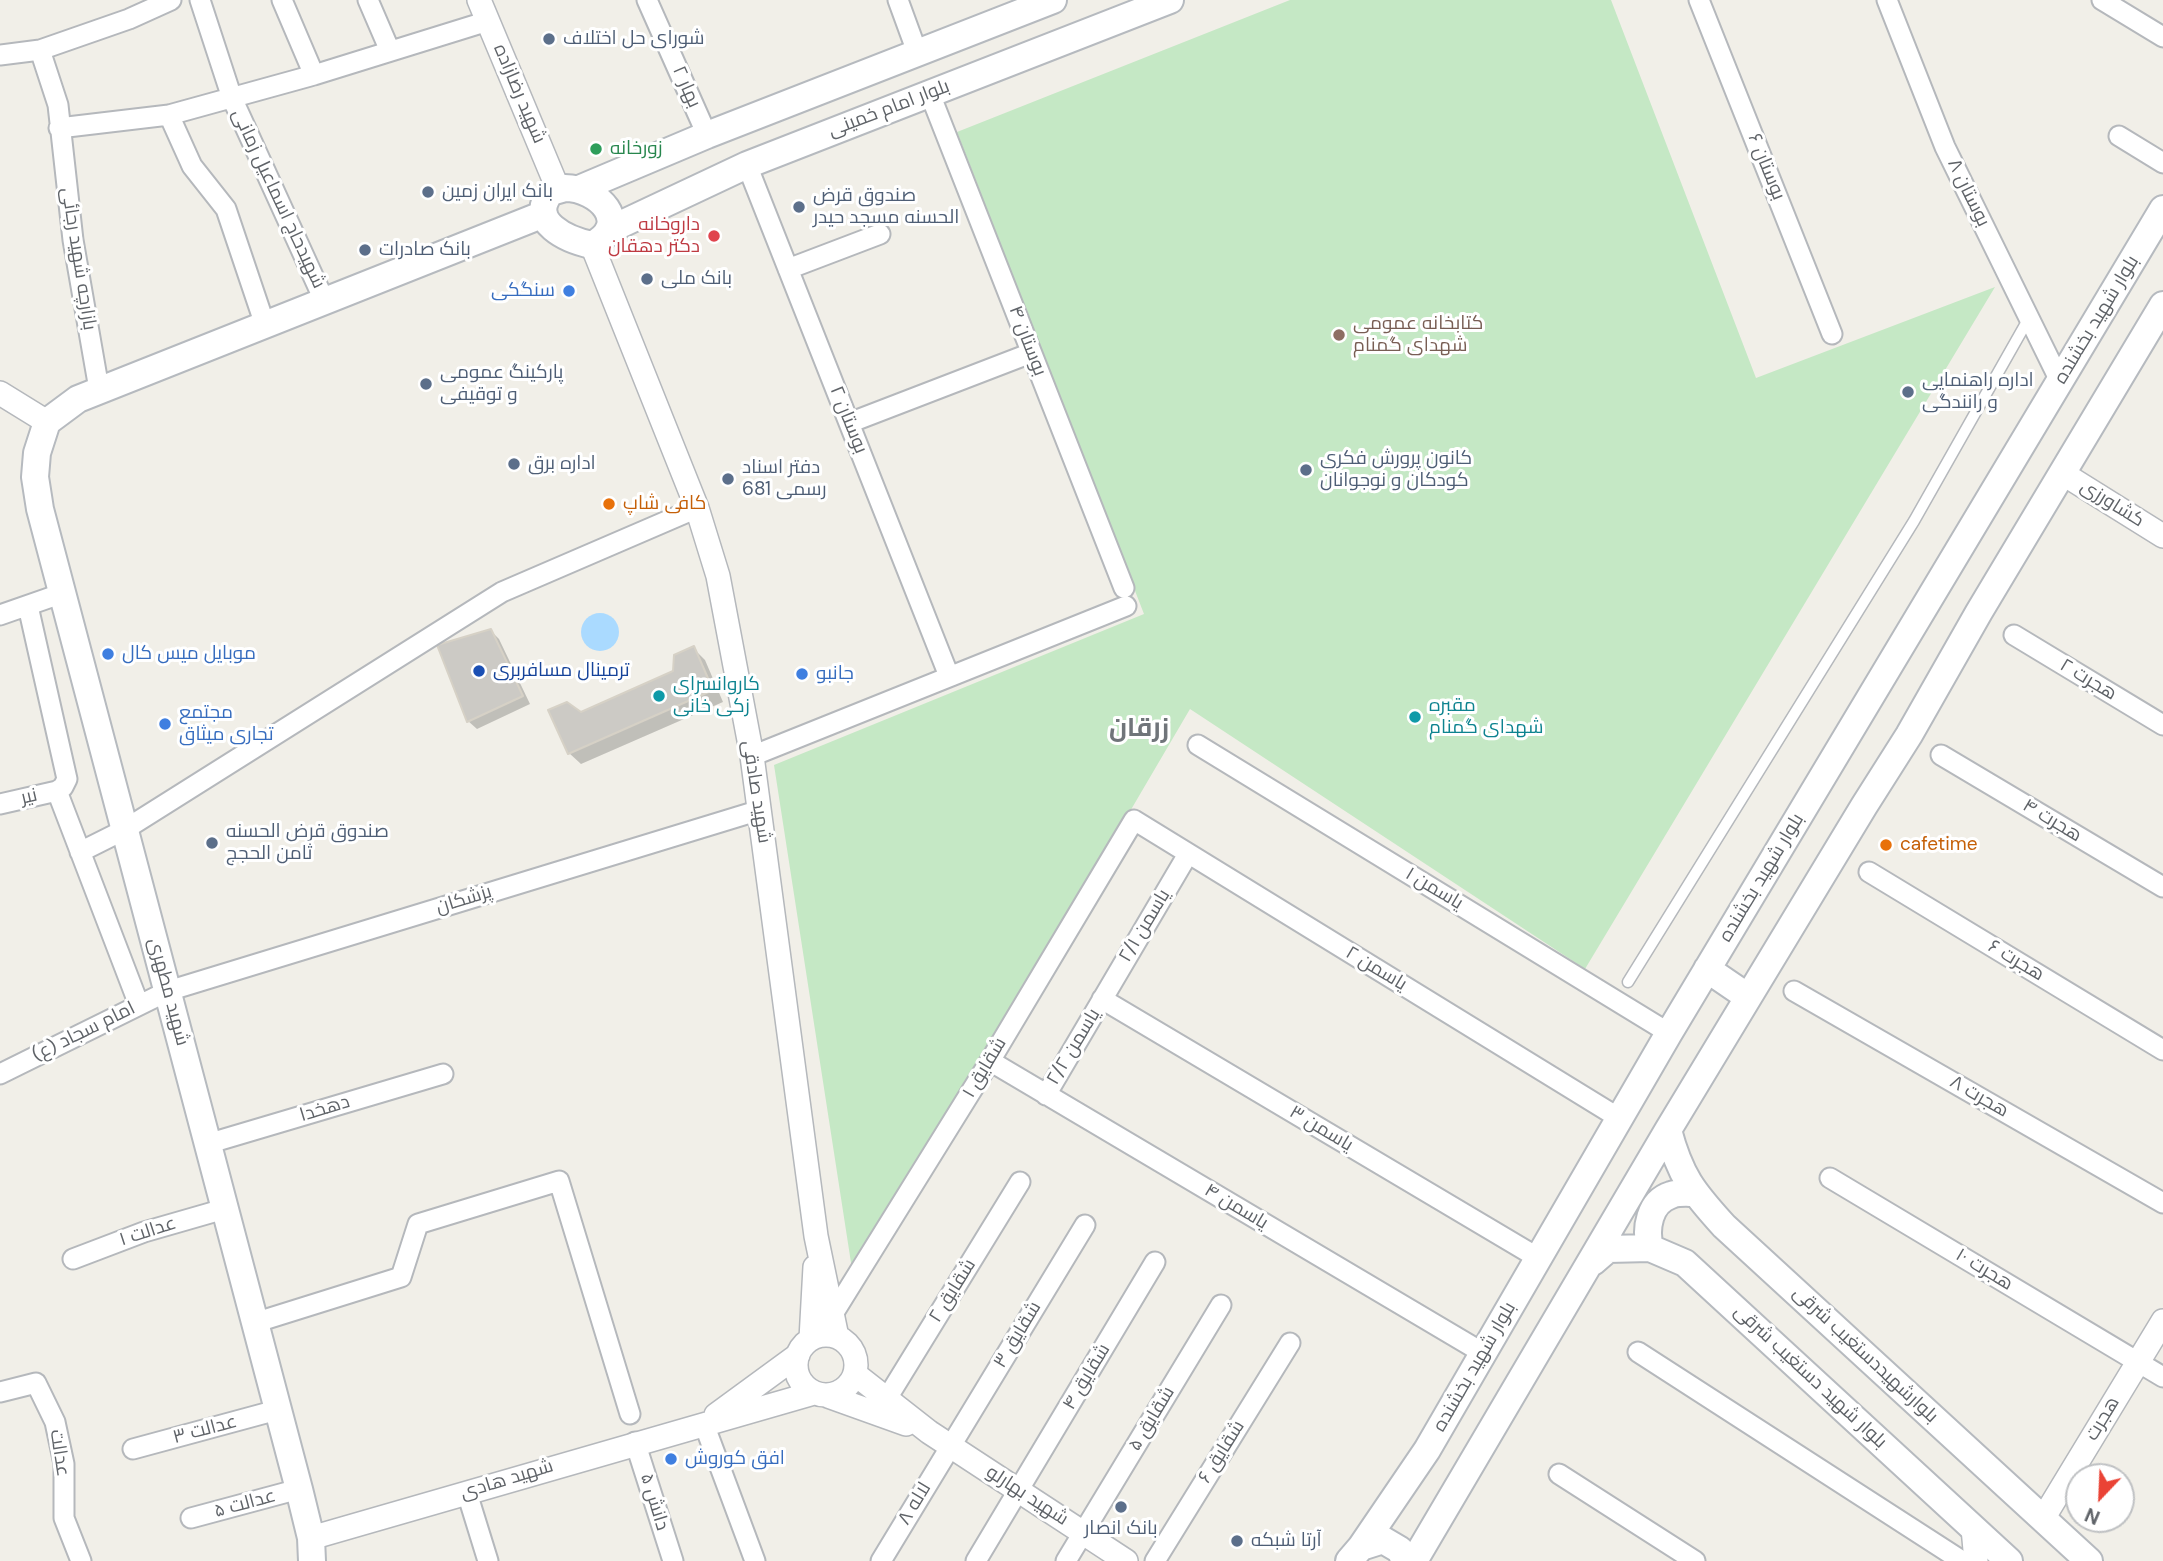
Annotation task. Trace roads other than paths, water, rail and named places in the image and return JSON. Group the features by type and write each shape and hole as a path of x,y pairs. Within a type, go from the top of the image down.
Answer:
{"main road":[{"path":"568,189 596,198 606,207 612,220 602,237 577,242 561,235 544,214 547,197 1053,0"},
{"name":"بلوار امام خمینی","path":"602,237 747,165 1170,0"},
{"name":"بلوار شهید بخشنده","path":"1355,1554 1427,1450 1669,1033 2163,209"},
{"path":"47,422 78,399 99,389 544,214"},
{"path":"1414,1561 1668,1130 1909,735 1961,642 2163,305"},
{"name":"شهید مطهری","path":"47,422 37,453 35,477 40,509 299,1489 312,1549"},
{"path":"1707,969 1748,997"},
{"name":"بلوارشهیددستغیب شرقی","path":"1668,1130 1675,1157 1694,1193 1735,1235 2090,1561"},
{"path":"1650,1248 1647,1227 1656,1206 1673,1194 1694,1193"},
{"name":"بلوار شهید دستغیب شرقی","path":"1591,1264 1608,1249 1650,1248 1685,1263 2009,1561"},
{"path":"1355,1554 1383,1540 1400,1550 1405,1561"}],"street":[{"path":"0,55 40,50 130,19 171,0"},
{"name":"شهیدحاج اسماعیل زمانی","path":"200,0 232,98 324,300"},
{"path":"282,0 314,75"},
{"path":"368,0 390,51"},
{"name":"شهید رضازاده","path":"479,0 568,189"},
{"name":"بهار ۲","path":"648,0 707,135"},
{"path":"898,0 917,52"},
{"name":"بوستان ۶","path":"1699,0 1832,334"},
{"name":"بوستان ۸","path":"1887,0 1945,147 2060,381"},
{"path":"2102,0 2163,37"},
{"path":"60,128 169,115 314,75 488,21"},
{"name":"بازارچه شهید رجائی","path":"40,50 58,105 73,240 99,389"},
{"name":"بوستان ۴","path":"930,94 1125,597 949,676"},
{"path":"169,115 192,166 226,209 265,325"},
{"path":"2119,136 2163,163"},
{"name":"بوستان ۲","path":"747,165 949,676"},
{"path":"788,269 880,234"},
{"name":"شهید صادقی","path":"602,237 697,508 718,576 752,756 816,1236"},
{"path":"849,423 1031,353"},
{"path":"0,394 47,422"},
{"name":"کشاورزی","path":"2062,473 2163,536"},
{"path":"80,852 124,830 502,592 697,508"},
{"path":"0,615 62,593"},
{"path":"27,606 67,779 57,791 139,1005"},
{"name":"هجرت ۲","path":"2014,635 2163,725"},
{"path":"752,756 949,676"},
{"name":"یاسمن ۱","path":"1198,745 1669,1033"},
{"name":"هجرت ۴","path":"1941,755 2163,887"},
{"name":"نیر","path":"0,804 57,791"},
{"name":"پزشکان","path":"168,990 760,810"},
{"name":"یاسمن ۲","path":"1134,820 1619,1118"},
{"name":"شقایق ۱","path":"833,1314 990,1061 1134,820"},
{"name":"یاسمن ۲/۱","path":"1102,999 1188,854"},
{"name":"هجرت ۶","path":"1869,873 2163,1050"},
{"name":"امام سجاد (ع)","path":"0,1074 168,990"},
{"name":"هجرت ۸","path":"1794,991 2163,1203"},
{"name":"یاسمن ۲/۲","path":"1046,1095 1102,999"},
{"name":"یاسمن ۳","path":"1102,999 1540,1259"},
{"name":"یاسمن ۴","path":"990,1061 1483,1353"},
{"name":"دهخدا","path":"207,1144 443,1074"},
{"name":"هجرت ۱۰","path":"1830,1178 2163,1377"},
{"path":"254,1324 401,1277 418,1224 559,1181 630,1414"},
{"name":"شقایق ۲","path":"886,1400 1020,1182"},
{"name":"عدالت ۱","path":"73,1259 144,1233 224,1209"},
{"name":"شقایق ۳","path":"950,1446 1085,1224"},
{"path":"816,1236 836,1337"},
{"path":"816,1236 805,1347 796,1363 800,1381 819,1394 929,1432"},
{"name":"شقایق ۴","path":"976,1561 1155,1262"},
{"name":"شقایق ۵","path":"1066,1561 1221,1305"},
{"name":"هجرت","path":"2044,1517 2163,1321"},
{"path":"755,1561 704,1424 805,1347 824,1335 836,1337 851,1348 855,1356 855,1374 844,1390 819,1394"},
{"name":"شقایق ۶","path":"1155,1561 1290,1343"},
{"path":"1638,1352 1962,1561"},
{"path":"855,1374 929,1432"},
{"name":"عدالت","path":"0,1392 36,1382 55,1422 64,1464 64,1518 81,1561"},
{"name":"شهید هادی","path":"312,1549 467,1493 635,1443 819,1394"},
{"name":"عدالت ۳","path":"133,1449 277,1410"},
{"name":"شهید بهارلو","path":"929,1432 1126,1561"},
{"name":"دانش ۵","path":"635,1443 673,1561"},
{"name":"لاله ۸","path":"881,1561 950,1446"},
{"path":"1559,1474 1695,1561"},
{"name":"عدالت ۵","path":"191,1518 299,1489"},
{"path":"467,1493 488,1561"},
{"path":"1973,1528 1976,1561"}],"lane":[{"path":"1628,982 1914,521 2029,317"}],"water":[{"path":"600,613 613,619 619,632 613,645 600,651 587,645 581,632 587,619"}],"place":[{"name":"شورای حل اختلاف","path":"549,39"},
{"name":"زورخانه","path":"596,149"},
{"name":"بانک ایران زمین","path":"428,192"},
{"name":"صندوق قرض الحسنه مسجد حیدر","path":"799,207"},
{"name":"داروخانه دکتر دهقان","path":"714,236"},
{"name":"بانک صادرات","path":"365,250"},
{"name":"بانک ملی","path":"647,279"},
{"name":"سنگکی","path":"569,291"},
{"name":"کتابخانه عمومی شهدای گمنام","path":"1339,335"},
{"name":"پارکینگ عمومی و توقیفی","path":"426,384"},
{"name":"اداره راهنمایی و رانندگی","path":"1908,392"},
{"name":"اداره برق","path":"514,464"},
{"name":"کانون پرورش فکری کودکان و نوجوانان","path":"1306,470"},
{"name":"دفتر اسناد رسمی 681","path":"728,479"},
{"name":"کافی شاپ","path":"609,504"},
{"name":"موبایل میس کال","path":"108,654"},
{"name":"ترمینال مسافربری","path":"479,671"},
{"name":"جانبو","path":"802,674"},
{"name":"کاروانسرای زکی خانی","path":"659,696"},
{"name":"مقبره شهدای گمنام","path":"1415,717"},
{"name":"مجتمع تجاری میثاق","path":"165,724"},
{"name":"صندوق قرض الحسنه ثامن الحجج","path":"212,843"},
{"name":"cafetime","path":"1886,845"},
{"name":"افق کوروش","path":"671,1459"},
{"name":"بانک انصار","path":"1121,1507"},
{"name":"آرتا شبکه","path":"1237,1541"}],"district":[{"name":"زرقان","path":"1139,729"}]}
